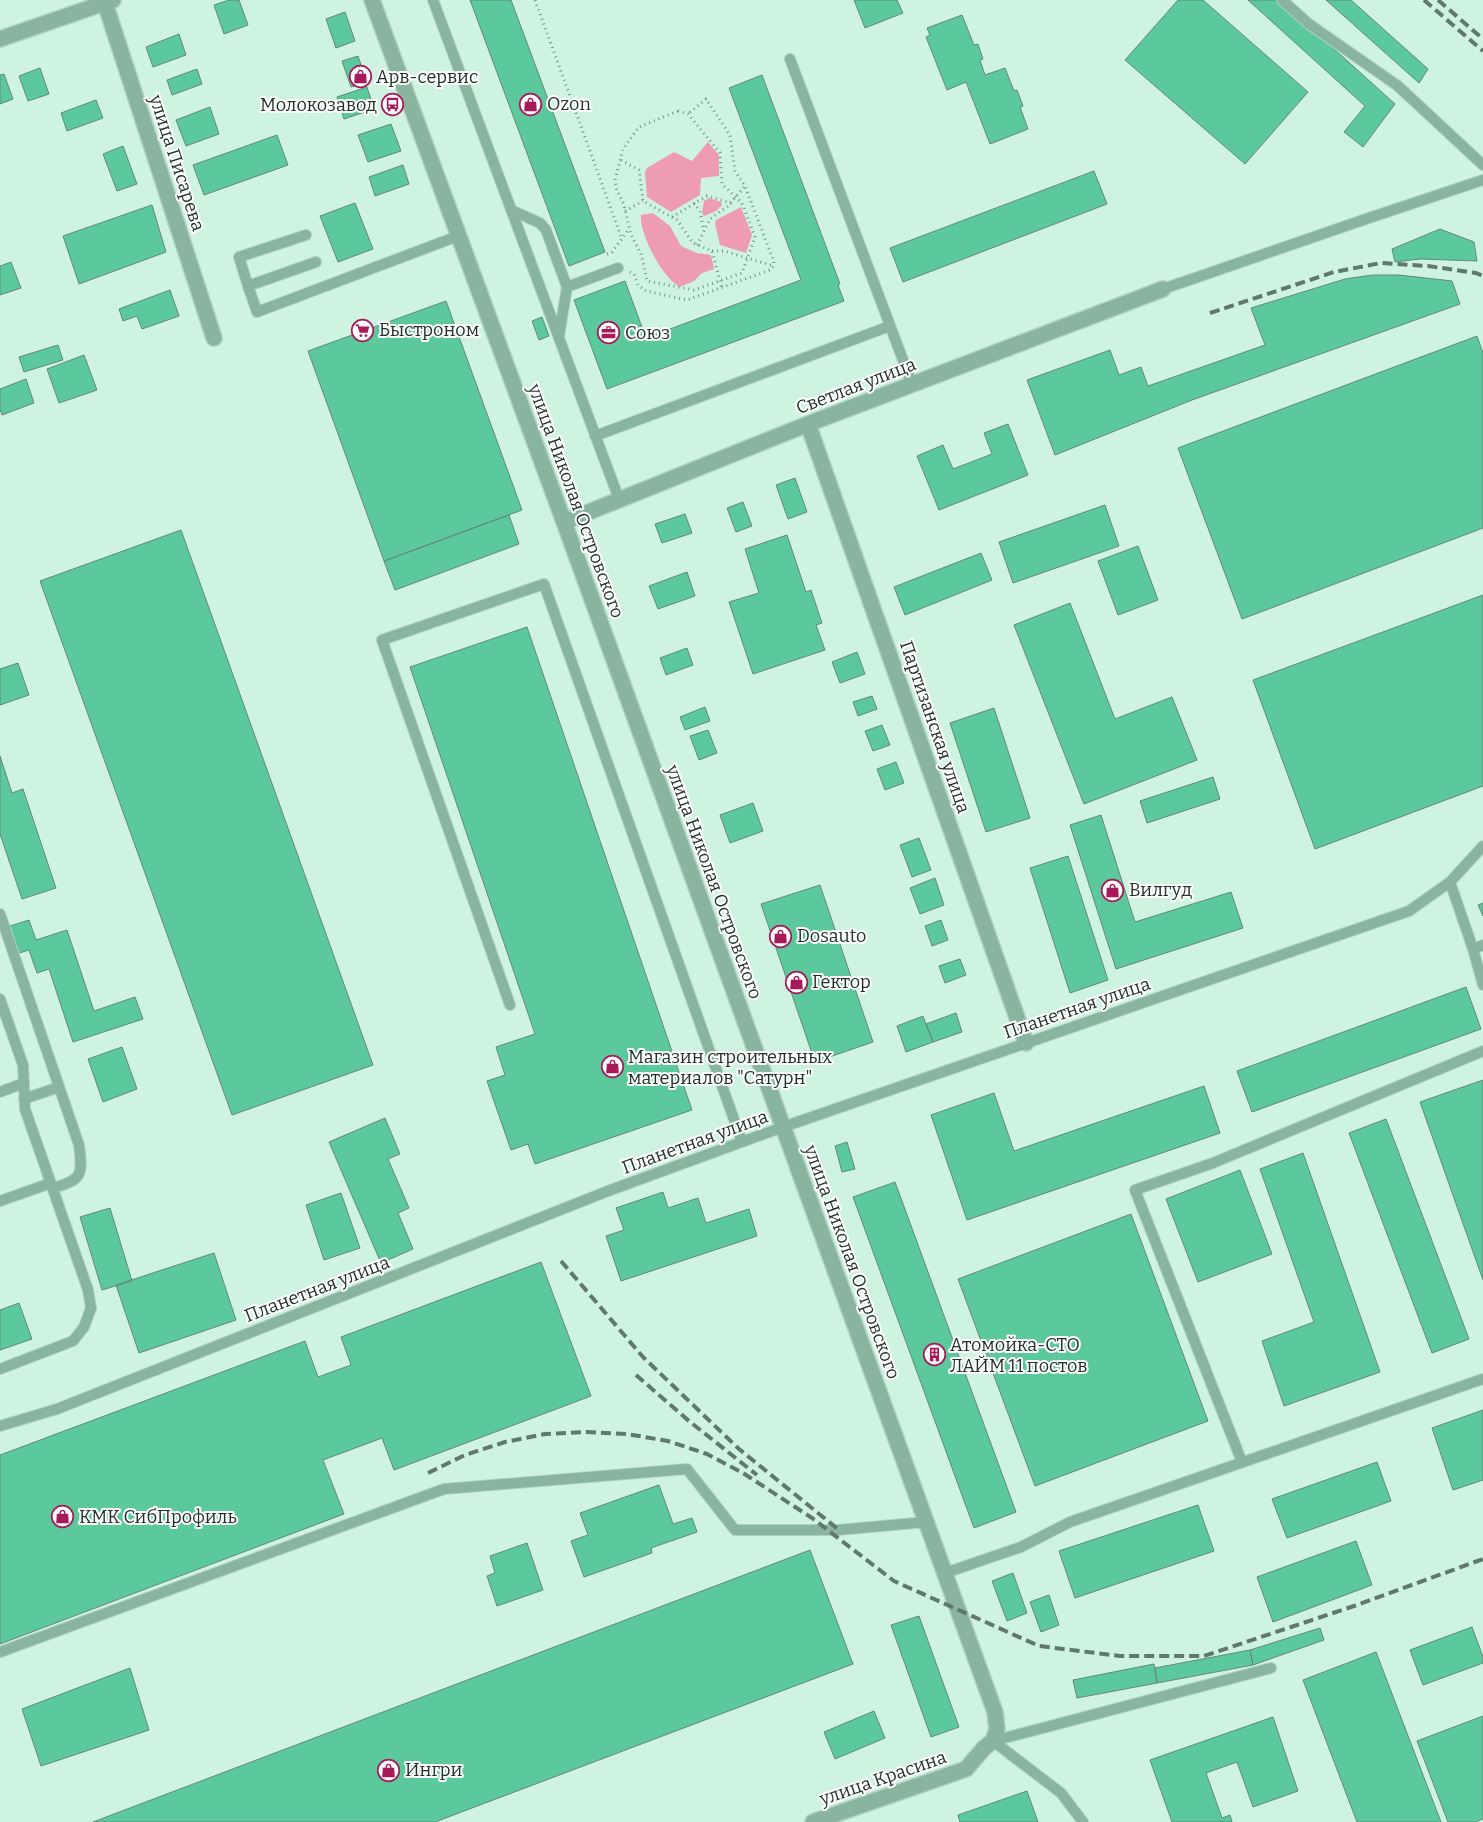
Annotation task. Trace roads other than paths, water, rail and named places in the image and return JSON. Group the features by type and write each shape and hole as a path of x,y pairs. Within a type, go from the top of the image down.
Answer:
{"street":[{"name":"улица Николая Островского","path":"372,0 564,522 995,1712 997,1729 993,1741"},
{"path":"0,39 108,1"},
{"name":"улица Писарева","path":"108,1 214,338"},
{"name":"Светлая улица","path":"564,522 808,424 1163,289"},
{"name":"Партизанская улица","path":"808,424 1026,1043"},
{"name":"улица Красина","path":"813,1822 966,1769 984,1748 993,1741"}],"lane":[{"path":"433,0 619,499"},
{"path":"1282,0 1309,24 1398,86 1483,165"},
{"path":"790,59 912,384"},
{"path":"1163,289 1483,180"},
{"path":"511,210 543,226 567,287 559,337"},
{"path":"306,235 239,258 257,312 458,236"},
{"path":"248,286 316,262"},
{"path":"567,287 618,268"},
{"path":"595,436 890,326"},
{"path":"510,1005 382,640 544,584 742,1142"},
{"name":"Планетная улица","path":"0,1426 57,1409 608,1191 783,1127 1409,911 1450,882 1483,846"},
{"path":"1450,882 1483,985"},
{"path":"0,914 79,1145 81,1160 80,1172 71,1183 52,1186 0,1201"},
{"path":"1473,949 1483,945"},
{"path":"0,999 22,1059 25,1109 88,1290 91,1308 84,1326 73,1341 0,1369"},
{"path":"1242,1462 1135,1190 1213,1163 1483,1051"},
{"path":"0,1092 24,1083"},
{"path":"24,1099 59,1087"},
{"path":"945,1573 1020,1547 1070,1522 1483,1379"},
{"path":"0,1652 444,1489 687,1469 735,1530 838,1530 926,1522"},
{"path":"993,1741 1271,1668"},
{"path":"993,1741 1061,1793 1083,1822"}],"railway":[{"path":"1424,0 1483,51"},
{"path":"1438,0 1483,39"},
{"path":"1210,313 1334,272 1381,263 1428,266 1476,273 1483,276"},
{"path":"561,1261 643,1357 739,1449 839,1530"},
{"path":"636,1375 689,1421 757,1475"},
{"path":"428,1473 465,1455 505,1442 545,1434 586,1432 627,1434 668,1441 707,1454 743,1473 812,1518 894,1581 1039,1646 1120,1656 1204,1656 1354,1606 1483,1559"}],"place":[{"name":"Арв-сервис","path":"360,77"},
{"name":"Ozon","path":"531,104"},
{"name":"Молокозавод","path":"393,105"},
{"name":"Быстроном","path":"363,330"},
{"name":"Союз","path":"609,333"},
{"name":"Вилгуд","path":"1113,890"},
{"name":"Dosauto","path":"781,936"},
{"name":"Гектор","path":"796,982"},
{"name":"Магазин строительных материалов \"Сатурн\"","path":"612,1067"},
{"name":"Атомойка-СТО ЛАЙМ 11 постов","path":"934,1355"},
{"name":"КМК СибПрофиль","path":"63,1517"},
{"name":"Ингри","path":"389,1770"}]}
